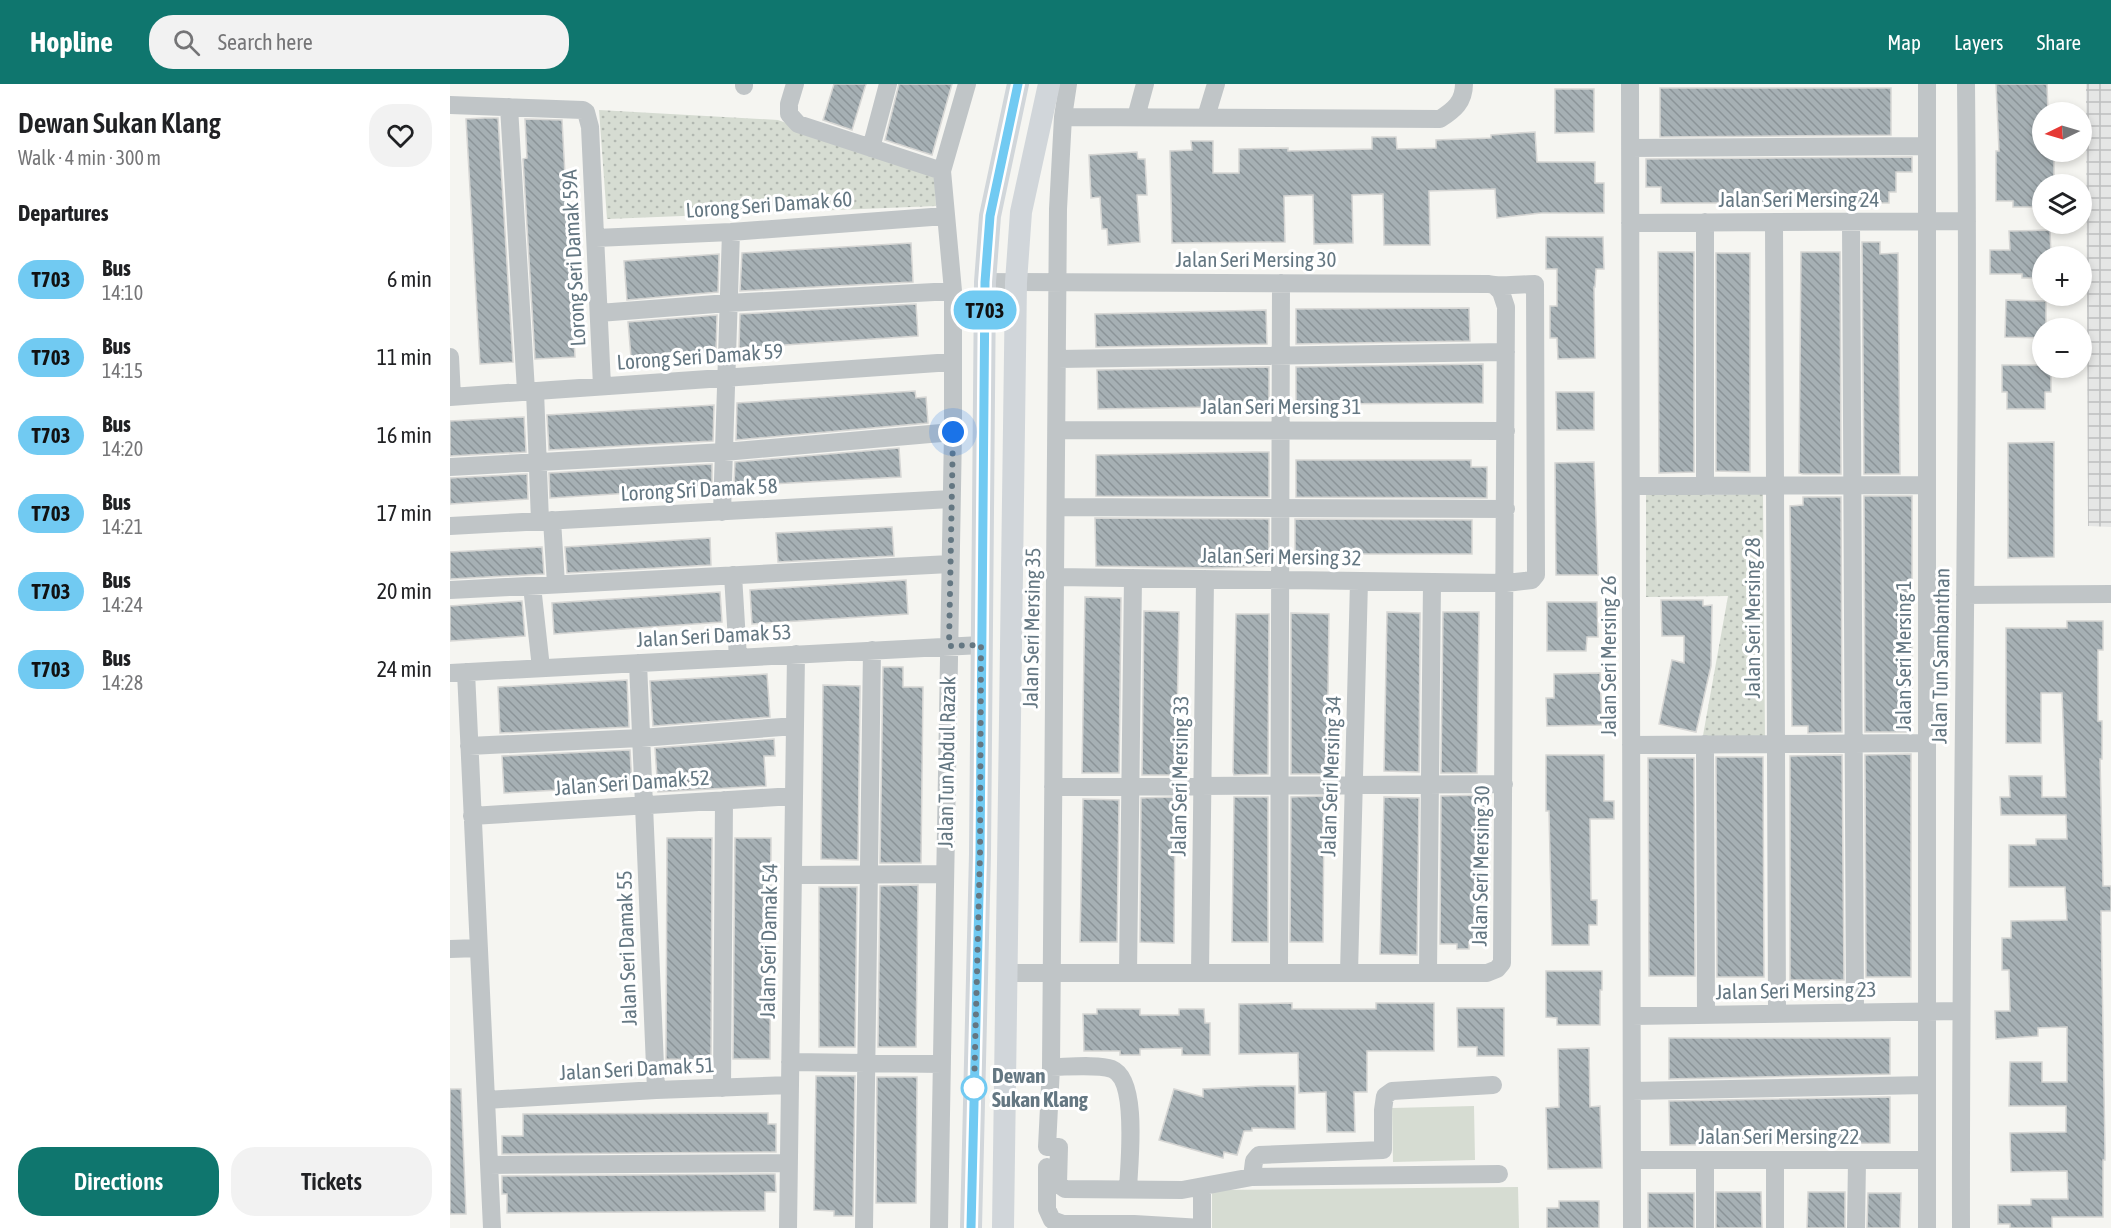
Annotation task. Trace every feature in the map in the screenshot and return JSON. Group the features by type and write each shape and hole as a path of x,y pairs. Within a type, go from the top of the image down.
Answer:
{"main road":[{"name":"Jalan Tun Abdul Razak","path":"971,1228 980,854 985,282 990,216 1018,84"},
{"path":"1003,1228 1016,282 1021,212 1048,84"},
{"path":"980,854 995,812 1009,804"}],"street":[{"path":"795,84 789,104 789,114 798,124 942,171"},
{"path":"871,148 888,84"},
{"name":"Jalan Tun Abdul Razak","path":"939,1228 953,432 953,291 942,171 967,84"},
{"name":"Jalan Seri Mersing 35","path":"1068,84 1063,117 1058,209 1051,1067 1047,1209 1053,1220 1063,1224 1134,1224 1202,1228"},
{"path":"1136,117 1145,84"},
{"path":"1206,117 1216,84"},
{"path":"1063,117 1440,119 1456,110 1464,94 1464,84"},
{"name":"Jalan Seri Mersing 26","path":"1630,84 1632,1228"},
{"name":"Jalan Seri Mersing 1","path":"1927,84 1927,146 1945,221 1926,485 1926,743 1943,1011 1926,1085 1927,1228"},
{"name":"Jalan Tun Sambanthan","path":"1961,1228 1943,1011 1965,595 1945,221 1966,84"},
{"path":"450,105 509,106 530,391 556,584"},
{"name":"Lorong Seri Damak 59A","path":"509,106 586,112 590,127 602,386"},
{"path":"1630,148 1927,146"},
{"name":"Lorong Seri Damak 60","path":"596,238 731,232 945,216"},
{"name":"Jalan Seri Mersing 24","path":"1630,223 1945,221"},
{"path":"1705,222 1705,486"},
{"name":"Jalan Seri Mersing 28","path":"1774,222 1777,1014"},
{"path":"1851,222 1855,1012"},
{"path":"722,512 731,232"},
{"name":"Jalan Seri Mersing 30","path":"985,282 1489,284 1501,292 1506,307 1502,963 1497,969 1487,973 1006,973"},
{"path":"1279,973 1281,283"},
{"name":"Jalan Seri Mersing 30","path":"1495,286 1535,284"},
{"name":"Jalan Seri Mersing 32","path":"1055,577 1506,583 1532,580 1536,575 1535,284"},
{"path":"599,313 728,303 953,291"},
{"path":"1058,359 1506,352"},
{"path":"450,357 451,397"},
{"name":"Lorong Seri Damak 59","path":"451,397 952,362"},
{"name":"Jalan Seri Mersing 31","path":"1057,430 1506,431"},
{"path":"450,466 724,452 953,432"},
{"path":"1631,486 1926,485"},
{"name":"Lorong Sri Damak 58","path":"450,526 951,499"},
{"path":"1056,507 1506,509"},
{"path":"450,590 950,564"},
{"path":"733,575 738,658"},
{"path":"1128,973 1133,578"},
{"name":"Jalan Seri Mersing 33","path":"1200,973 1205,579"},
{"name":"Jalan Seri Mersing 34","path":"1349,973 1359,581"},
{"path":"1428,973 1432,582"},
{"path":"532,586 542,668"},
{"path":"1965,595 2111,594"},
{"name":"Jalan Seri Damak 53","path":"458,673 981,645"},
{"path":"864,1228 872,650"},
{"name":"Jalan Seri Damak 54","path":"788,1228 796,654"},
{"name":"Jalan Seri Damak 55","path":"638,663 656,1090"},
{"path":"458,673 469,746 492,1228"},
{"path":"469,746 641,738 795,726"},
{"path":"1631,745 1926,743"},
{"path":"1705,744 1706,1014"},
{"path":"1053,786 1504,784"},
{"name":"Jalan Seri Damak 52","path":"472,816 794,796"},
{"path":"722,1088 724,800"},
{"path":"793,876 945,874"},
{"path":"450,949 479,948"},
{"name":"Jalan Seri Mersing 23","path":"1632,1016 1943,1011"},
{"path":"790,1062 942,1064"},
{"path":"1051,1067 1111,1068 1120,1074 1128,1088 1130,1108 1128,1189"},
{"path":"1384,1175 1383,1110 1385,1096 1392,1091 1493,1085"},
{"path":"1632,1091 1926,1085"},
{"name":"Jalan Seri Damak 51","path":"486,1100 656,1090 790,1086"},
{"path":"1047,1147 1059,1147 1058,1184 1065,1188 1182,1190 1215,1182 1252,1177 1499,1174"},
{"path":"1252,1177 1254,1161 1259,1155 1383,1150"},
{"name":"Jalan Seri Mersing 22","path":"1632,1160 1927,1160"},
{"path":"1705,1228 1706,1160"},
{"path":"1775,1160 1775,1228"},
{"path":"1856,1228 1857,1160"},
{"path":"489,1165 788,1163"},
{"path":"1202,1187 1202,1228"}],"shaded area":[{"path":"2086,84 2111,84 2111,527 2088,526 2087,378 2092,378 2092,318 2087,318 2087,306 2092,306 2092,246 2087,246 2087,234 2092,234 2092,174 2086,174 2086,162 2092,162 2092,102 2086,102"},
{"path":"599,110 778,120 935,177 936,206 607,219"},
{"path":"1763,494 1765,740 1702,741 1728,596 1646,597 1646,495"},
{"path":"1474,1106 1475,1160 1393,1162 1392,1108"},
{"path":"1518,1187 1519,1228 1212,1228 1212,1190"}],"building":[{"path":"834,84 866,84 852,130 823,120"},
{"path":"899,84 952,84 932,155 885,140"},
{"path":"1996,84 2047,84 2048,102 2032,102 2032,162 2054,162 2054,174 2032,174 2032,207 2013,207 2013,201 1996,201 1996,151 1999,151"},
{"path":"1660,88 1891,88 1891,135 1660,137"},
{"path":"1555,89 1594,89 1594,132 1555,133"},
{"path":"498,118 513,362 480,364 466,119"},
{"path":"525,119 562,120 575,357 535,359 523,159 527,158"},
{"path":"1535,132 1537,162 1595,162 1595,183 1604,183 1604,213 1541,213 1497,218 1495,189 1429,191 1430,245 1384,245 1383,194 1352,195 1353,243 1314,244 1313,195 1284,196 1285,242 1172,243 1170,151 1192,150 1191,141 1213,141 1213,173 1239,173 1239,149 1288,148 1288,151 1372,149 1372,137 1396,137 1397,149 1436,148 1436,140 1491,138 1491,135"},
{"path":"1137,152 1138,159 1145,159 1147,195 1137,195 1140,242 1108,245 1107,229 1102,229 1100,197 1091,198 1089,155"},
{"path":"1912,157 1912,172 1896,172 1896,192 1889,192 1889,203 1661,203 1661,187 1646,187 1646,159"},
{"path":"2032,230 2032,234 2050,234 2051,246 2032,246 2032,278 2022,278 2022,274 1990,274 1990,250 2010,250 2009,231"},
{"path":"1546,237 1603,237 1604,269 1596,269 1594,287 1595,358 1558,359 1557,338 1550,338 1550,306 1557,306 1557,269 1546,269"},
{"path":"1862,242 1880,242 1880,254 1898,253 1900,474 1864,474"},
{"path":"911,243 913,282 740,291 742,253"},
{"path":"1658,252 1694,252 1694,472 1659,473"},
{"path":"1801,252 1840,252 1841,474 1799,473"},
{"path":"1716,253 1750,253 1750,472 1716,471"},
{"path":"719,254 718,292 627,300 624,261"},
{"path":"2006,300 2032,301 2032,306 2046,306 2046,318 2032,318 2032,338 2005,337"},
{"path":"916,304 918,336 739,348 740,314"},
{"path":"1469,308 1470,341 1296,344 1296,309"},
{"path":"1266,310 1267,344 1096,347 1095,314"},
{"path":"717,315 716,351 631,357 628,322"},
{"path":"1483,364 1483,403 1296,404 1296,367"},
{"path":"2002,365 2032,365 2032,378 2051,378 2051,392 2045,392 2045,409 2007,409 2007,392 2002,392"},
{"path":"1269,367 1269,406 1098,409 1097,370"},
{"path":"915,391 916,398 926,397 928,423 736,440 737,403"},
{"path":"1556,392 1594,392 1594,430 1557,430"},
{"path":"714,405 713,441 549,450 547,415"},
{"path":"524,417 526,452 450,456 450,421"},
{"path":"2054,442 2054,557 2008,558 2008,443"},
{"path":"899,448 901,477 734,486 735,462"},
{"path":"1269,452 1269,497 1096,496 1096,455"},
{"path":"1296,460 1471,460 1471,467 1487,467 1487,498 1296,497"},
{"path":"1594,462 1598,575 1556,575 1555,463"},
{"path":"712,464 712,488 550,498 549,473"},
{"path":"527,474 528,499 450,504 450,478"},
{"path":"1864,496 1912,496 1912,732 1865,732"},
{"path":"1803,497 1841,497 1842,732 1808,733 1808,726 1792,726 1790,506 1803,505"},
{"path":"1095,518 1269,519 1269,566 1213,568 1096,566"},
{"path":"1295,519 1472,520 1472,554 1295,554"},
{"path":"892,527 894,556 778,562 776,533"},
{"path":"710,538 711,565 567,573 565,547"},
{"path":"542,547 544,574 450,579 450,552"},
{"path":"906,580 908,614 752,624 750,590"},
{"path":"720,592 722,622 554,634 552,603"},
{"path":"1085,597 1121,598 1119,773 1082,773"},
{"path":"1661,600 1703,600 1703,606 1712,605 1711,666 1696,732 1659,724 1672,660 1684,663 1684,636 1662,636"},
{"path":"522,601 525,636 450,641 450,606"},
{"path":"1547,602 1597,602 1598,637 1587,637 1586,651 1547,651"},
{"path":"1144,611 1179,612 1176,775 1142,775"},
{"path":"1387,612 1420,613 1419,772 1384,771"},
{"path":"1443,612 1479,612 1477,773 1441,773"},
{"path":"1291,613 1329,614 1327,773 1324,774 1291,774"},
{"path":"1236,614 1269,614 1268,774 1234,775 1233,772"},
{"path":"2067,621 2103,621 2103,650 2098,650 2098,721 2102,721 2102,759 2100,759 2103,886 2111,886 2111,911 2101,911 2105,1151 2103,1217 2052,1217 2052,1228 2010,1228 2010,1224 1998,1224 1998,1205 2031,1205 2031,1199 2068,1199 2067,1171 2011,1172 2010,1133 2066,1132 2066,1106 2009,1106 2010,1062 2042,1062 2042,1082 2067,1082 2067,1027 2038,1028 2038,1036 1996,1039 1995,1011 2010,1011 2009,970 2002,970 2002,938 2011,938 2011,921 2067,920 2065,887 2009,887 2009,845 2036,845 2036,839 2067,839 2066,815 2001,815 2000,797 2010,797 2009,776 2042,776 2042,797 2066,797 2062,693 2041,693 2041,743 2006,743 2006,628 2067,628"},
{"path":"883,667 903,667 903,687 923,687 921,863 880,863"},
{"path":"1600,673 1602,725 1547,726 1546,698 1554,698 1554,674"},
{"path":"767,674 770,717 653,726 650,681"},
{"path":"627,680 629,727 500,733 498,687"},
{"path":"823,685 860,686 858,860 821,859"},
{"path":"774,739 775,756 764,756 766,786 658,792 655,748"},
{"path":"630,750 632,786 504,793 502,756"},
{"path":"1911,754 1911,977 1866,977 1865,755"},
{"path":"1546,755 1604,755 1604,801 1614,801 1614,819 1590,819 1591,900 1597,900 1597,925 1589,925 1589,945 1552,945"},
{"path":"1842,755 1844,980 1790,980 1790,756"},
{"path":"1716,757 1763,757 1764,977 1717,977"},
{"path":"1648,758 1694,758 1695,976 1649,976"},
{"path":"1485,795 1483,942 1469,942 1469,949 1457,949 1457,944 1440,944 1441,796"},
{"path":"1324,796 1323,942 1290,942 1291,797"},
{"path":"1175,797 1174,943 1140,942 1141,798"},
{"path":"1234,797 1268,797 1268,942 1232,942"},
{"path":"1384,797 1419,798 1417,955 1380,954"},
{"path":"1083,799 1119,800 1117,942 1080,942"},
{"path":"667,838 712,838 711,1060 666,1059"},
{"path":"735,838 771,838 770,1059 733,1059"},
{"path":"918,885 916,1047 878,1047 880,886"},
{"path":"819,887 857,887 855,1047 819,1047"},
{"path":"1546,971 1602,971 1600,1025 1557,1025 1557,1018 1546,1017"},
{"path":"1292,1003 1292,1009 1376,1009 1376,1003 1434,1003 1434,1051 1367,1051 1367,1092 1354,1092 1355,1132 1327,1132 1326,1092 1299,1093 1298,1053 1239,1054 1239,1004"},
{"path":"1457,1008 1504,1008 1504,1056 1477,1056 1477,1047 1458,1047"},
{"path":"1097,1009 1140,1009 1140,1015 1179,1015 1179,1009 1204,1009 1205,1023 1210,1023 1210,1055 1182,1055 1182,1048 1140,1049 1140,1055 1120,1055 1120,1051 1084,1051 1083,1014 1097,1014"},
{"path":"1669,1038 1890,1038 1890,1074 1669,1079"},
{"path":"1589,1048 1590,1107 1600,1106 1602,1168 1548,1169 1546,1108 1559,1107 1558,1049"},
{"path":"816,1076 855,1076 853,1216 834,1216 834,1211 814,1210"},
{"path":"877,1077 917,1077 916,1203 876,1203"},
{"path":"1295,1086 1295,1129 1252,1128 1252,1131 1244,1131 1237,1155 1224,1152 1223,1158 1159,1140 1174,1089 1203,1097 1203,1089"},
{"path":"450,1089 461,1089 466,1214 450,1214"},
{"path":"1890,1097 1890,1143 1670,1145 1669,1101"},
{"path":"768,1113 768,1124 776,1124 776,1152 502,1154 502,1136 523,1136 523,1114"},
{"path":"775,1174 776,1192 765,1192 765,1211 507,1213 507,1194 502,1194 502,1176"},
{"path":"1716,1192 1761,1192 1762,1228 1716,1228"},
{"path":"1808,1192 1845,1192 1845,1228 1807,1228"},
{"path":"1648,1193 1694,1193 1694,1228 1648,1228"},
{"path":"1868,1193 1901,1193 1900,1228 1867,1228"},
{"path":"1559,1201 1599,1201 1599,1228 1547,1228 1547,1208 1559,1208"}],"bus line":[{"name":"T703","path":"971,1228 980,854 985,282 990,216 1018,84"}],"place":[{"name":"Dewan Sukan Klang","path":"974,1088"}],"route":[{"path":"953,432 949,646 981,645 980,854 974,1091 974,1088"}]}
